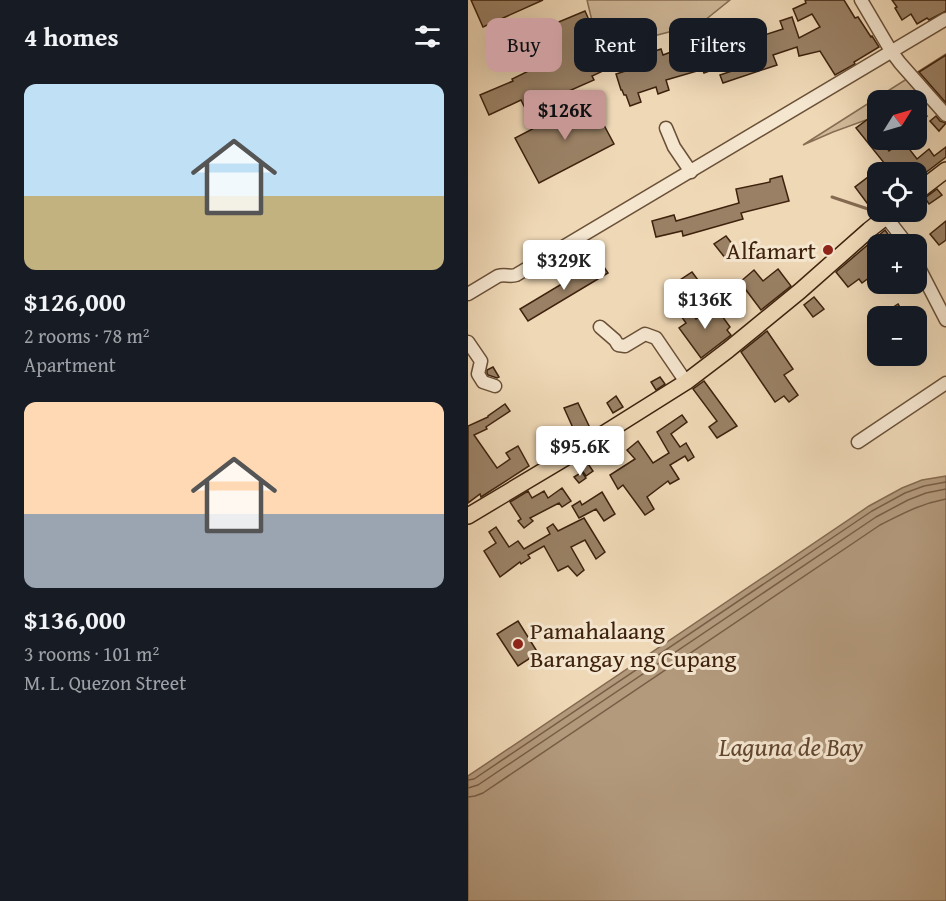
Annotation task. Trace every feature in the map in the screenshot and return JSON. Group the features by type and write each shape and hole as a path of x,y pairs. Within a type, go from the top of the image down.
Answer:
{"main road":[{"path":"927,185 946,170"},
{"path":"468,516 686,382 791,299 880,222"}],"street":[{"path":"861,0 891,51 946,116"},
{"path":"468,294 502,274 516,275 946,19"},
{"path":"666,128 674,147 691,172"},
{"path":"927,283 946,320"},
{"path":"600,327 618,345 625,346 645,334 656,338 686,382"},
{"path":"468,342 481,361 478,374 483,382 495,386"},
{"path":"858,442 946,383"}],"shaded area":[{"path":"587,0 730,0 708,18 669,18 669,32 657,35 657,18 591,18"},
{"path":"946,54 946,93 927,100 927,90 889,90"},
{"path":"867,104 867,120 803,145"}],"water":[{"name":"Laguna de Bay","path":"946,476 946,901 468,901 468,776 869,506 922,480"}],"building":[{"path":"471,0 543,0 503,18 486,18 486,26 483,27"},
{"path":"805,0 844,0 855,18 858,17 879,47 835,75 820,51 799,56 797,47 773,55 777,65 767,68 767,34 783,29 780,21 792,17 799,38 820,27 812,14 798,21 793,9 806,3"},
{"path":"892,0 946,0 946,11 917,24 911,14 902,20"},
{"path":"585,11 588,18 574,18 574,72 601,72 592,76 594,80 526,110 521,100 489,115 480,95 513,81 512,79 526,72 562,72 562,21"},
{"path":"661,49 663,55 669,53 669,72 694,72 666,80 669,90 658,94 656,87 638,93 641,102 630,106 626,95 621,90 616,74 657,72 657,50"},
{"path":"946,55 946,103 919,72"},
{"path":"729,72 756,72 723,83 720,75"},
{"path":"590,99 614,144 539,183 515,138"},
{"path":"936,116 940,121 946,123 939,131 930,121"},
{"path":"867,120 867,142 856,128"},
{"path":"946,147 946,157 927,172 927,162 883,162 874,150 910,150 917,159 929,149 934,156"},
{"path":"782,176 789,201 741,213 743,219 683,236 682,231 656,237 652,221 674,215 676,221 739,203 736,189 770,182 770,179"},
{"path":"867,178 867,203 855,187"},
{"path":"937,189 942,195 929,204 927,196"},
{"path":"946,221 946,240 939,245 930,234"},
{"path":"726,236 737,250 726,259 714,244"},
{"path":"867,245 867,279 862,283 859,279 848,287 836,272"},
{"path":"600,261 608,273 528,321 520,309"},
{"path":"778,269 791,286 761,310 740,282 754,270 763,281"},
{"path":"692,272 701,284 690,293 680,280"},
{"path":"814,297 824,309 813,317 804,305"},
{"path":"716,304 730,327 727,330 731,335 701,358 679,328 686,323 679,313 687,307 696,319"},
{"path":"767,331 793,369 784,375 798,395 789,402 784,396 775,402 741,352"},
{"path":"493,367 499,377 497,378 487,373 487,370"},
{"path":"660,377 665,384 656,390 651,382"},
{"path":"704,381 737,426 717,438 709,427 717,421 693,389"},
{"path":"616,396 623,407 613,413 607,403"},
{"path":"578,403 591,430 578,439 564,408"},
{"path":"505,404 510,411 486,427 487,429 474,435 497,468 510,459 506,453 518,446 529,466 468,503 468,426 488,417"},
{"path":"682,415 687,422 671,434 680,447 686,443 694,457 688,461 685,456 670,465 679,479 670,484 668,481 647,497 654,509 645,515 623,485 618,489 610,475 635,459 627,450 638,441 653,463 669,453 657,432"},
{"path":"584,458 593,471 586,476 576,462"},
{"path":"582,472 586,478 579,483 574,477"},
{"path":"562,488 571,501 562,507 559,503 530,518 533,521 524,528 518,521 521,519 510,502 528,491 532,498 544,491 548,498"},
{"path":"602,492 615,514 604,521 596,509 579,518 572,506 580,501 582,505"},
{"path":"584,518 605,552 596,559 585,540 571,547 584,570 577,576 568,566 558,571 544,546 528,555 530,558 521,564 520,562 500,577 484,551 496,543 489,532 496,527 509,547 518,541 524,549 550,534 547,528 553,524 558,531"},
{"name":"Pamahalaang Barangay ng Cupang","path":"518,621 538,653 518,666 497,634"}],"waterway":[{"path":"832,197 867,209"}],"place":[{"name":"Alfamart","path":"828,250"},
{"name":"Pamahalaang Barangay ng Cupang","path":"518,644"}]}
